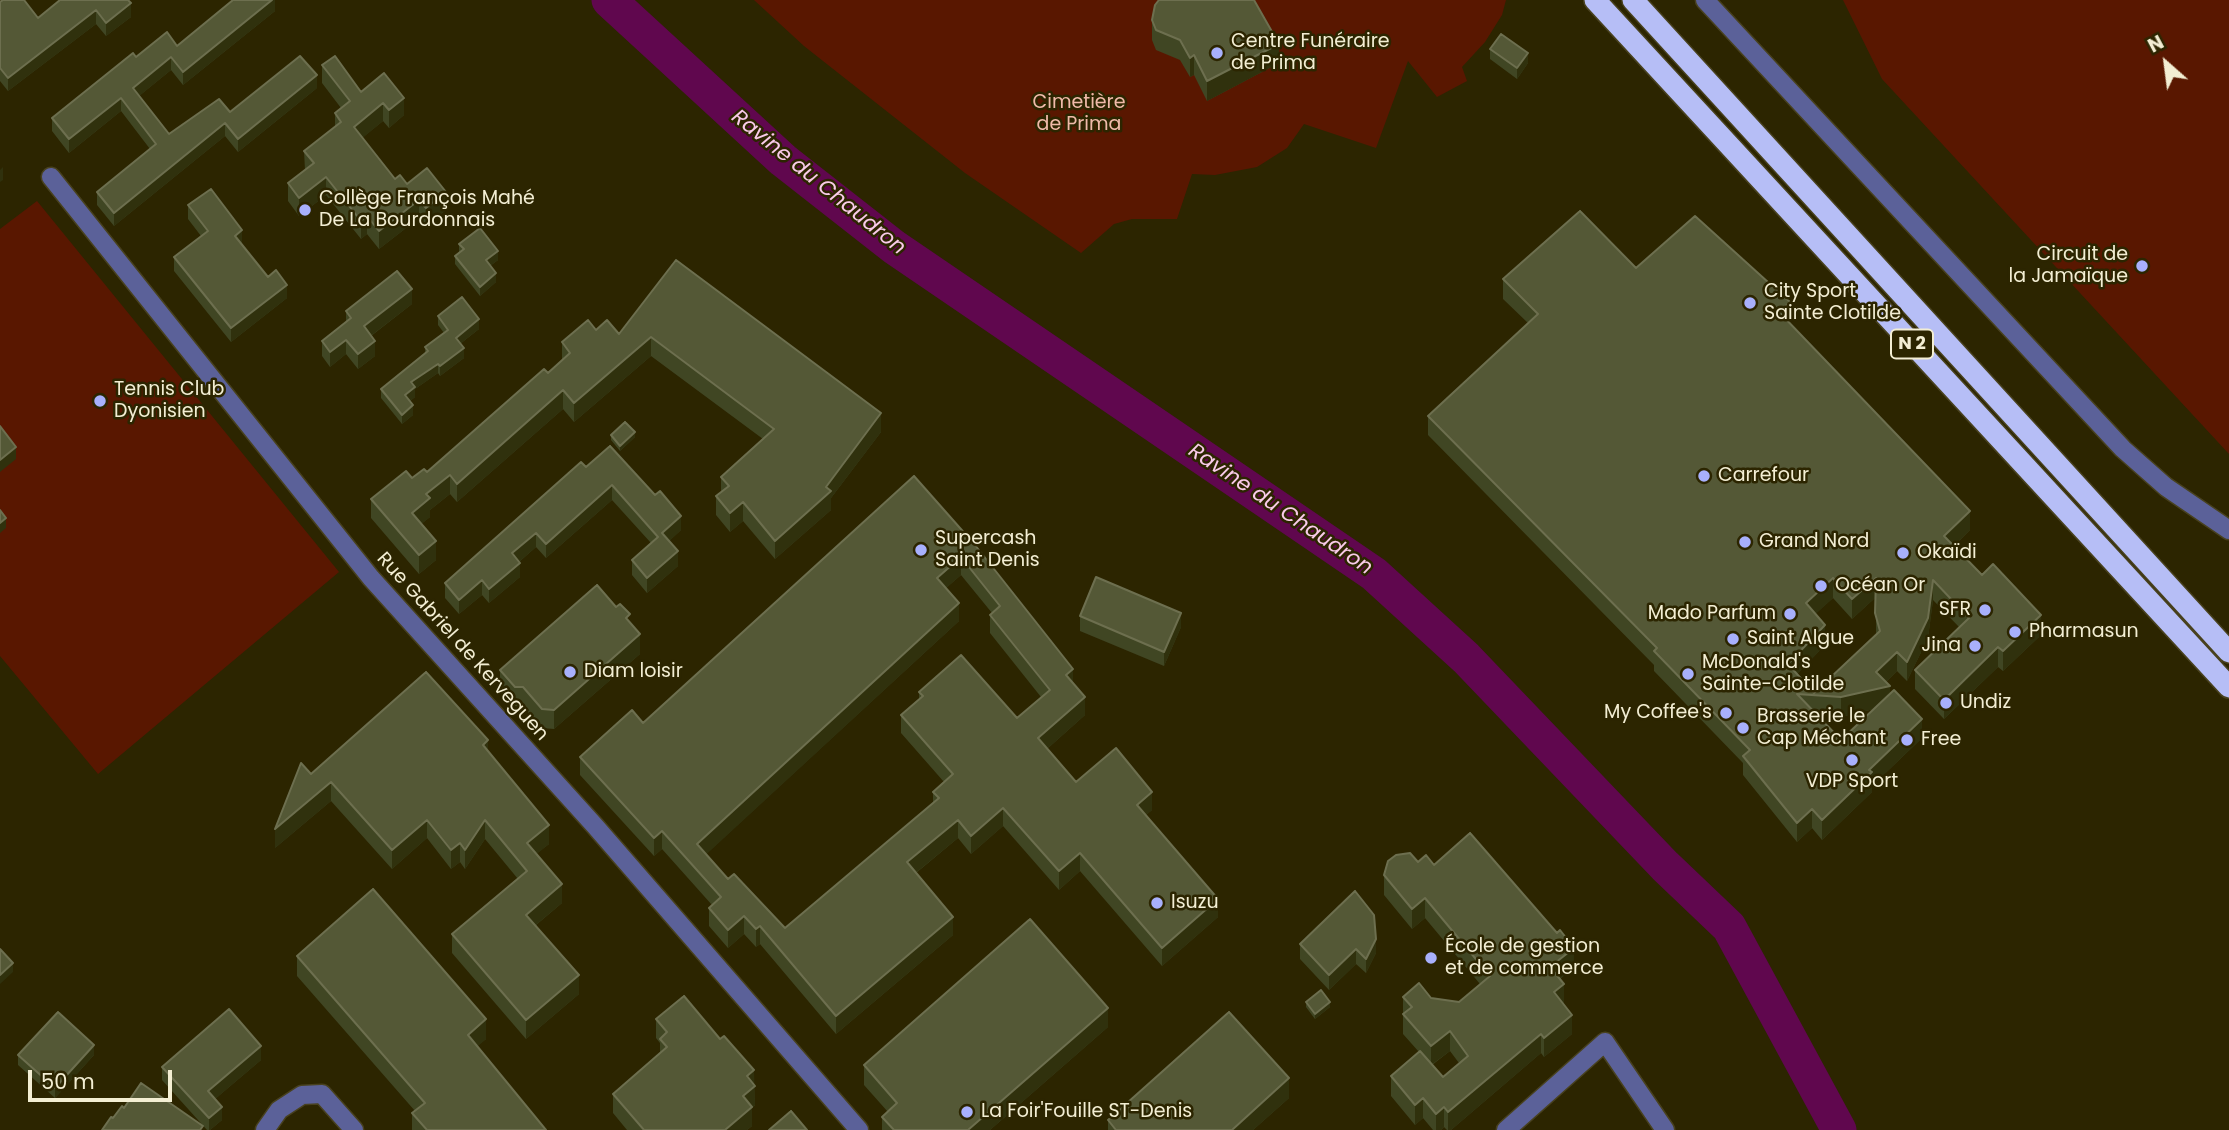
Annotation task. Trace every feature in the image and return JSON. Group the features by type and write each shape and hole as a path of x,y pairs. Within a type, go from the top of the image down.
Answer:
{"highway":[{"name":"N 2","path":"1595,0 2229,687"},
{"name":"N 2","path":"1633,0 2229,652"}],"street":[{"path":"1705,0 2123,449 2166,487 2229,530"},
{"name":"Rue Gabriel de Kerveguen","path":"51,177 371,578 595,826 859,1130"},
{"path":"1506,1130 1605,1042 1665,1130"},
{"path":"265,1130 279,1110 302,1095 322,1094 354,1130"}],"green space":[{"name":"Cimetière de Prima","path":"754,0 1506,0 1502,15 1485,42 1462,67 1467,81 1437,97 1408,61 1376,148 1304,124 1287,148 1257,167 1215,175 1192,174 1177,219 1132,219 1114,224 1081,253 965,173 804,46"},
{"name":"Circuit de la Jamaïque","path":"1843,0 2229,0 2229,454 1882,79"},
{"name":"Tennis Club Dyonisien","path":"37,201 339,572 98,774 0,656 0,229"}],"building":[{"path":"24,0 38,18 60,0 128,0 131,3 106,23 96,10 8,78 0,68 0,2"},
{"path":"233,0 272,0 183,72 171,57 133,88 169,134 219,99 230,112 300,56 317,75 238,139 225,123 114,213 97,192 156,144 121,98 69,139 52,118 133,53 136,57 167,32 177,46"},
{"name":"Centre Funéraire de Prima","path":"1159,0 1254,0 1279,44 1207,81 1194,55 1190,58 1180,40 1156,30 1152,20 1155,5"},
{"path":"1501,34 1528,53 1517,68 1490,49"},
{"path":"335,56 361,92 384,73 404,98 389,110 383,103 354,127 395,179 400,175 407,184 427,168 446,192 426,208 419,200 379,231 367,216 361,221 326,177 299,198 288,183 314,163 304,151 341,122 335,113 350,101 322,65"},
{"path":"211,189 242,230 235,236 268,277 276,270 287,285 231,328 174,257 208,231 188,205"},
{"name":"Grand Nord","path":"1580,211 1636,268 1695,216 1790,302 1779,312 1970,511 1944,536 1982,575 1993,564 2041,615 2003,651 1998,647 1944,700 1915,670 1969,618 1933,580 1928,618 1907,662 1897,652 1876,672 1890,686 1841,697 1797,694 1841,740 1894,690 1922,719 1822,820 1812,809 1797,823 1743,756 1750,750 1654,651 1657,648 1428,416 1538,314 1503,279","holes":["1833,578 1852,599 1876,578 1875,613 1880,631 1814,693 1788,664 1825,625 1806,603"]},
{"path":"480,228 498,251 486,260 496,273 480,287 455,256 464,249 459,244"},
{"path":"676,260 881,413 826,487 831,491 775,541 743,502 730,513 716,496 729,486 721,477 774,429 651,337 574,403 563,390 457,484 450,475 426,494 430,498 412,513 436,541 419,555 371,499 406,471 412,478 424,469 427,472 544,369 548,373 570,353 562,342 588,320 596,330 607,320 619,334"},
{"path":"397,271 412,289 364,326 375,341 358,354 346,340 330,352 322,341 351,318 346,311"},
{"path":"462,297 479,319 456,338 464,348 440,366 438,364 411,382 415,387 405,395 413,405 402,415 381,389 428,351 425,347 448,330 438,316"},
{"path":"625,422 635,432 620,446 611,435"},
{"path":"0,426 16,447 0,460"},
{"path":"610,446 655,495 660,491 681,516 662,533 678,551 647,578 632,560 658,537 612,485 546,544 536,533 512,553 520,563 489,589 482,580 459,600 445,583 581,462 586,467"},
{"path":"914,476 975,545 1073,669 1066,675 1085,697 1038,738 1076,782 1116,748 1152,792 1137,805 1218,899 1162,948 1080,853 1059,871 1003,808 971,836 958,820 907,862 953,917 836,1016 760,926 756,929 744,916 728,930 709,908 721,897 662,831 654,838 580,757 632,710 643,723","holes":["961,557 1000,606 990,615 1050,690 1017,718 961,655 919,692 923,696 901,715 953,774 933,792 939,798 785,928 734,874 728,879 697,844 959,603 937,578"]},
{"path":"0,510 6,518 0,523"},
{"path":"1096,577 1181,613 1164,652 1080,616"},
{"name":"Diam loisir","path":"597,585 616,607 620,604 630,614 626,618 640,634 554,710 542,709 523,687 515,687 500,670"},
{"path":"426,672 488,740 483,745 549,825 527,843 562,884 526,915 579,975 526,1020 452,934 527,871 485,820 465,850 460,843 451,850 427,820 392,850 331,782 275,829 301,763 311,774"},
{"path":"1470,833 1557,933 1560,930 1574,948 1550,967 1564,984 1554,992 1572,1015 1544,1038 1541,1034 1448,1112 1444,1107 1436,1114 1423,1098 1415,1105 1391,1076 1420,1051 1443,1077 1468,1056 1450,1031 1431,1046 1403,1014 1412,1007 1403,997 1419,983 1431,998 1459,1002 1490,976 1425,898 1412,909 1384,875 1388,861 1396,855 1410,853 1418,862 1426,855 1434,865"},
{"path":"373,889 486,1019 468,1035 546,1130 427,1130 412,1113 425,1103 297,956"},
{"path":"1355,891 1374,915 1376,939 1366,959 1356,949 1329,975 1300,944"},
{"path":"1030,919 1108,1008 968,1130 894,1130 882,1117 897,1103 864,1065"},
{"path":"0,949 13,963 0,975"},
{"path":"1321,990 1330,1002 1315,1014 1306,1002"},
{"path":"684,996 720,1039 724,1036 754,1070 747,1076 755,1086 743,1096 752,1107 725,1130 644,1130 613,1094 667,1047 660,1039 667,1032 656,1019"},
{"path":"229,1009 261,1046 208,1091 222,1107 209,1118 162,1067"},
{"path":"58,1012 94,1045 55,1088 18,1055"},
{"path":"1229,1012 1289,1078 1232,1130 1116,1130 1108,1120"},
{"path":"141,1083 203,1126 200,1130 102,1130 122,1106 124,1108"},
{"path":"791,1111 807,1130 769,1130"}],"waterway":[{"name":"Ravine du Chaudron","path":"609,0 783,160 894,247 1374,574 1466,658 1665,866 1729,927 1839,1130"}],"place":[{"name":"Centre Funéraire de Prima","path":"1217,53"},
{"name":"Collège François Mahé De La Bourdonnais","path":"305,210"},
{"name":"Circuit de la Jamaïque","path":"2142,266"},
{"name":"City Sport Sainte Clotilde","path":"1750,303"},
{"name":"Tennis Club Dyonisien","path":"100,401"},
{"name":"Carrefour","path":"1704,476"},
{"name":"Grand Nord","path":"1745,542"},
{"name":"Supercash Saint Denis","path":"921,550"},
{"name":"Okaïdi","path":"1903,553"},
{"name":"Océan Or","path":"1821,586"},
{"name":"SFR","path":"1985,610"},
{"name":"Mado Parfum","path":"1790,614"},
{"name":"Pharmasun","path":"2015,632"},
{"name":"Saint Algue","path":"1733,639"},
{"name":"Jina","path":"1975,646"},
{"name":"Diam loisir","path":"570,672"},
{"name":"McDonald's Sainte-Clotilde","path":"1688,674"},
{"name":"Undiz","path":"1946,703"},
{"name":"My Coffee's","path":"1726,713"},
{"name":"Brasserie le Cap Méchant","path":"1743,728"},
{"name":"Free","path":"1907,740"},
{"name":"VDP Sport","path":"1852,760"},
{"name":"Isuzu","path":"1157,903"},
{"name":"École de gestion et de commerce","path":"1431,958"},
{"name":"La Foir'Fouille ST-Denis","path":"967,1112"}]}
